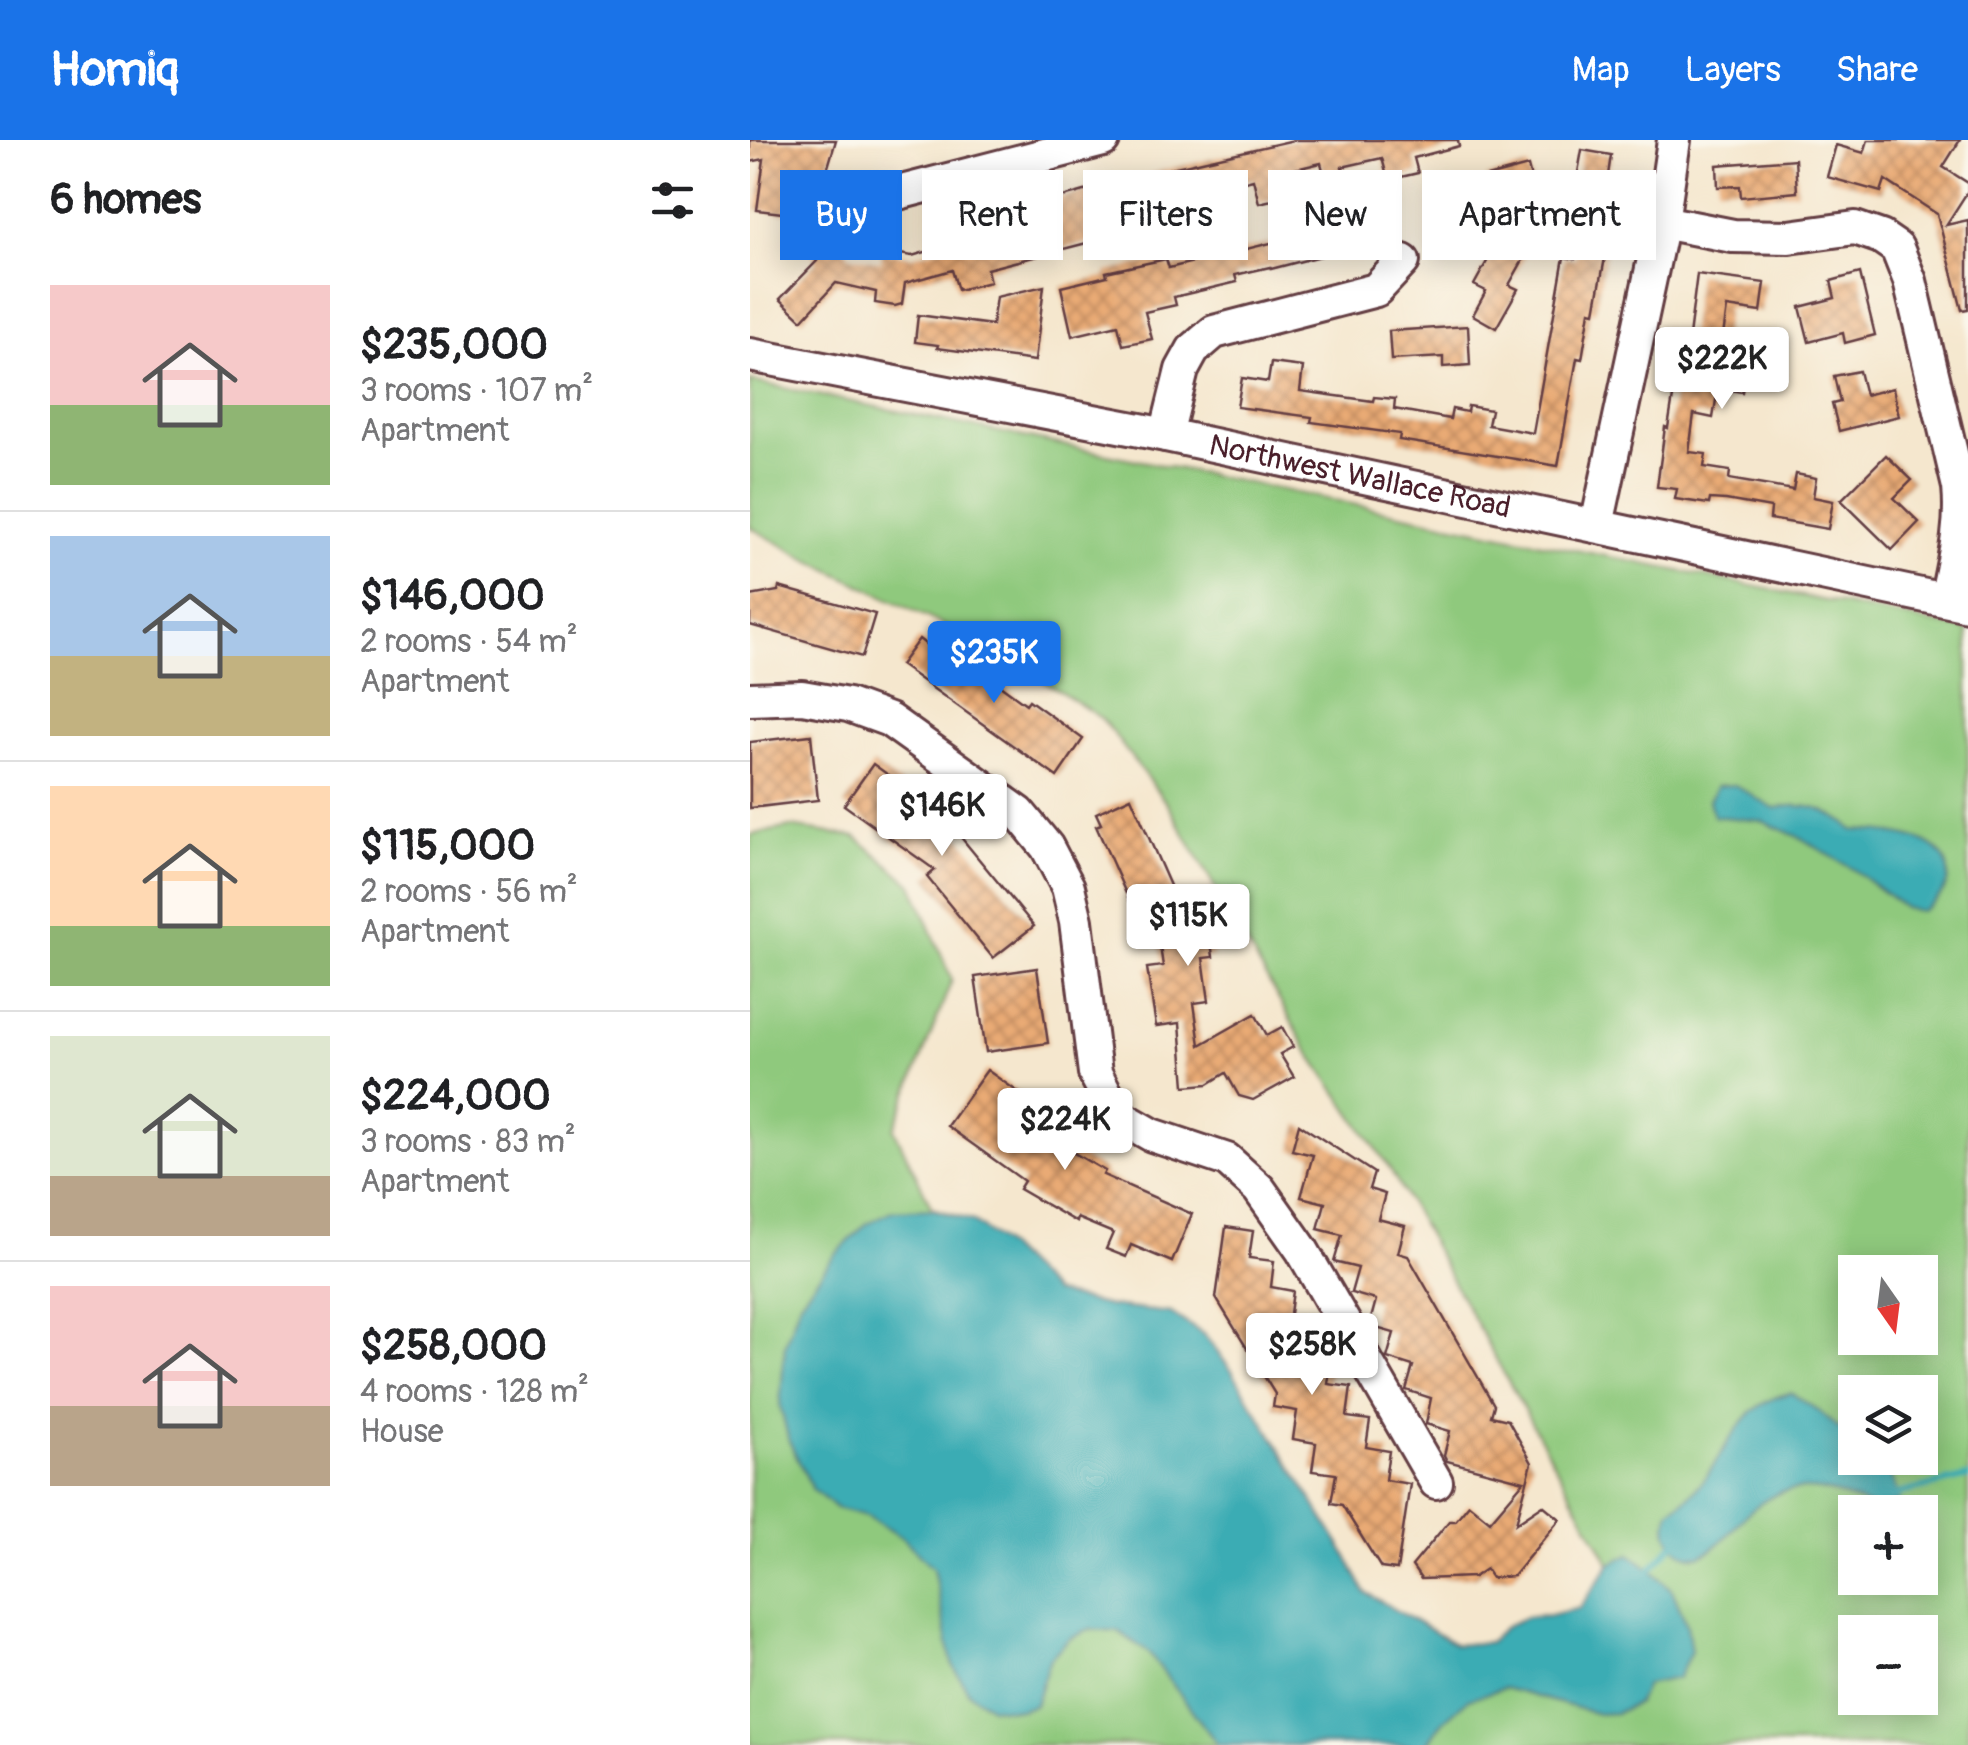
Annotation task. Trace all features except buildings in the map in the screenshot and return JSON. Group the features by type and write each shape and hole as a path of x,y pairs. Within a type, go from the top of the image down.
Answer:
{"street":[{"path":"902,192 1103,140"},
{"path":"1598,525 1662,222 1674,140"},
{"path":"1662,222 1733,236 1789,237 1855,228 1881,237 1897,248 1910,280 1959,487 1962,512 1957,602"},
{"path":"1166,435 1182,370 1194,350 1214,332 1376,290 1403,261"},
{"name":"Northwest Wallace Road","path":"750,355 1166,435 1957,602"},
{"path":"750,699 802,697 848,705 889,720 1019,812 1047,846 1068,887 1076,921 1095,1073 1117,1115 1152,1135 1228,1160 1259,1190 1302,1250 1436,1482"}],"green space":[{"path":"750,381 1968,630 1968,1745 750,1745 750,835 791,827 856,837 912,884 952,980 894,1129 932,1208 973,1221 1053,1293 1109,1306 1171,1313 1204,1335 1232,1371 1365,1592 1456,1645 1489,1642 1506,1626 1526,1617 1580,1608 1610,1564 1389,1167 1307,1049 1168,805 1102,719 1003,654 805,558 750,527"}],"water":[{"path":"1735,785 1774,809 1816,809 1853,830 1896,834 1925,843 1945,860 1948,879 1944,891 1921,911 1905,908 1854,870 1801,838 1762,821 1713,816 1709,800 1717,786"},
{"path":"932,1209 973,1221 1053,1293 1109,1306 1171,1313 1204,1335 1232,1371 1365,1592 1456,1645 1489,1642 1506,1626 1526,1617 1580,1608 1610,1564 1630,1554 1672,1590 1687,1625 1691,1651 1678,1678 1646,1684 1638,1703 1616,1713 1598,1714 1504,1688 1468,1699 1443,1721 1426,1745 1218,1745 1149,1653 1118,1631 1091,1629 1069,1639 1050,1658 1035,1705 1020,1710 991,1707 969,1693 952,1664 933,1568 903,1538 867,1516 836,1508 813,1490 789,1441 780,1405 785,1345 800,1301 835,1255 866,1224 892,1211"},
{"path":"1791,1393 1817,1410 1838,1427 1838,1475 1889,1475 1897,1495 1840,1495 1808,1489 1782,1492 1752,1509 1706,1553 1685,1554 1669,1537 1670,1510 1704,1480 1738,1427 1769,1400"}],"waterway":[{"path":"1893,1495 1968,1477"},
{"path":"1651,1569 1673,1544"}]}
